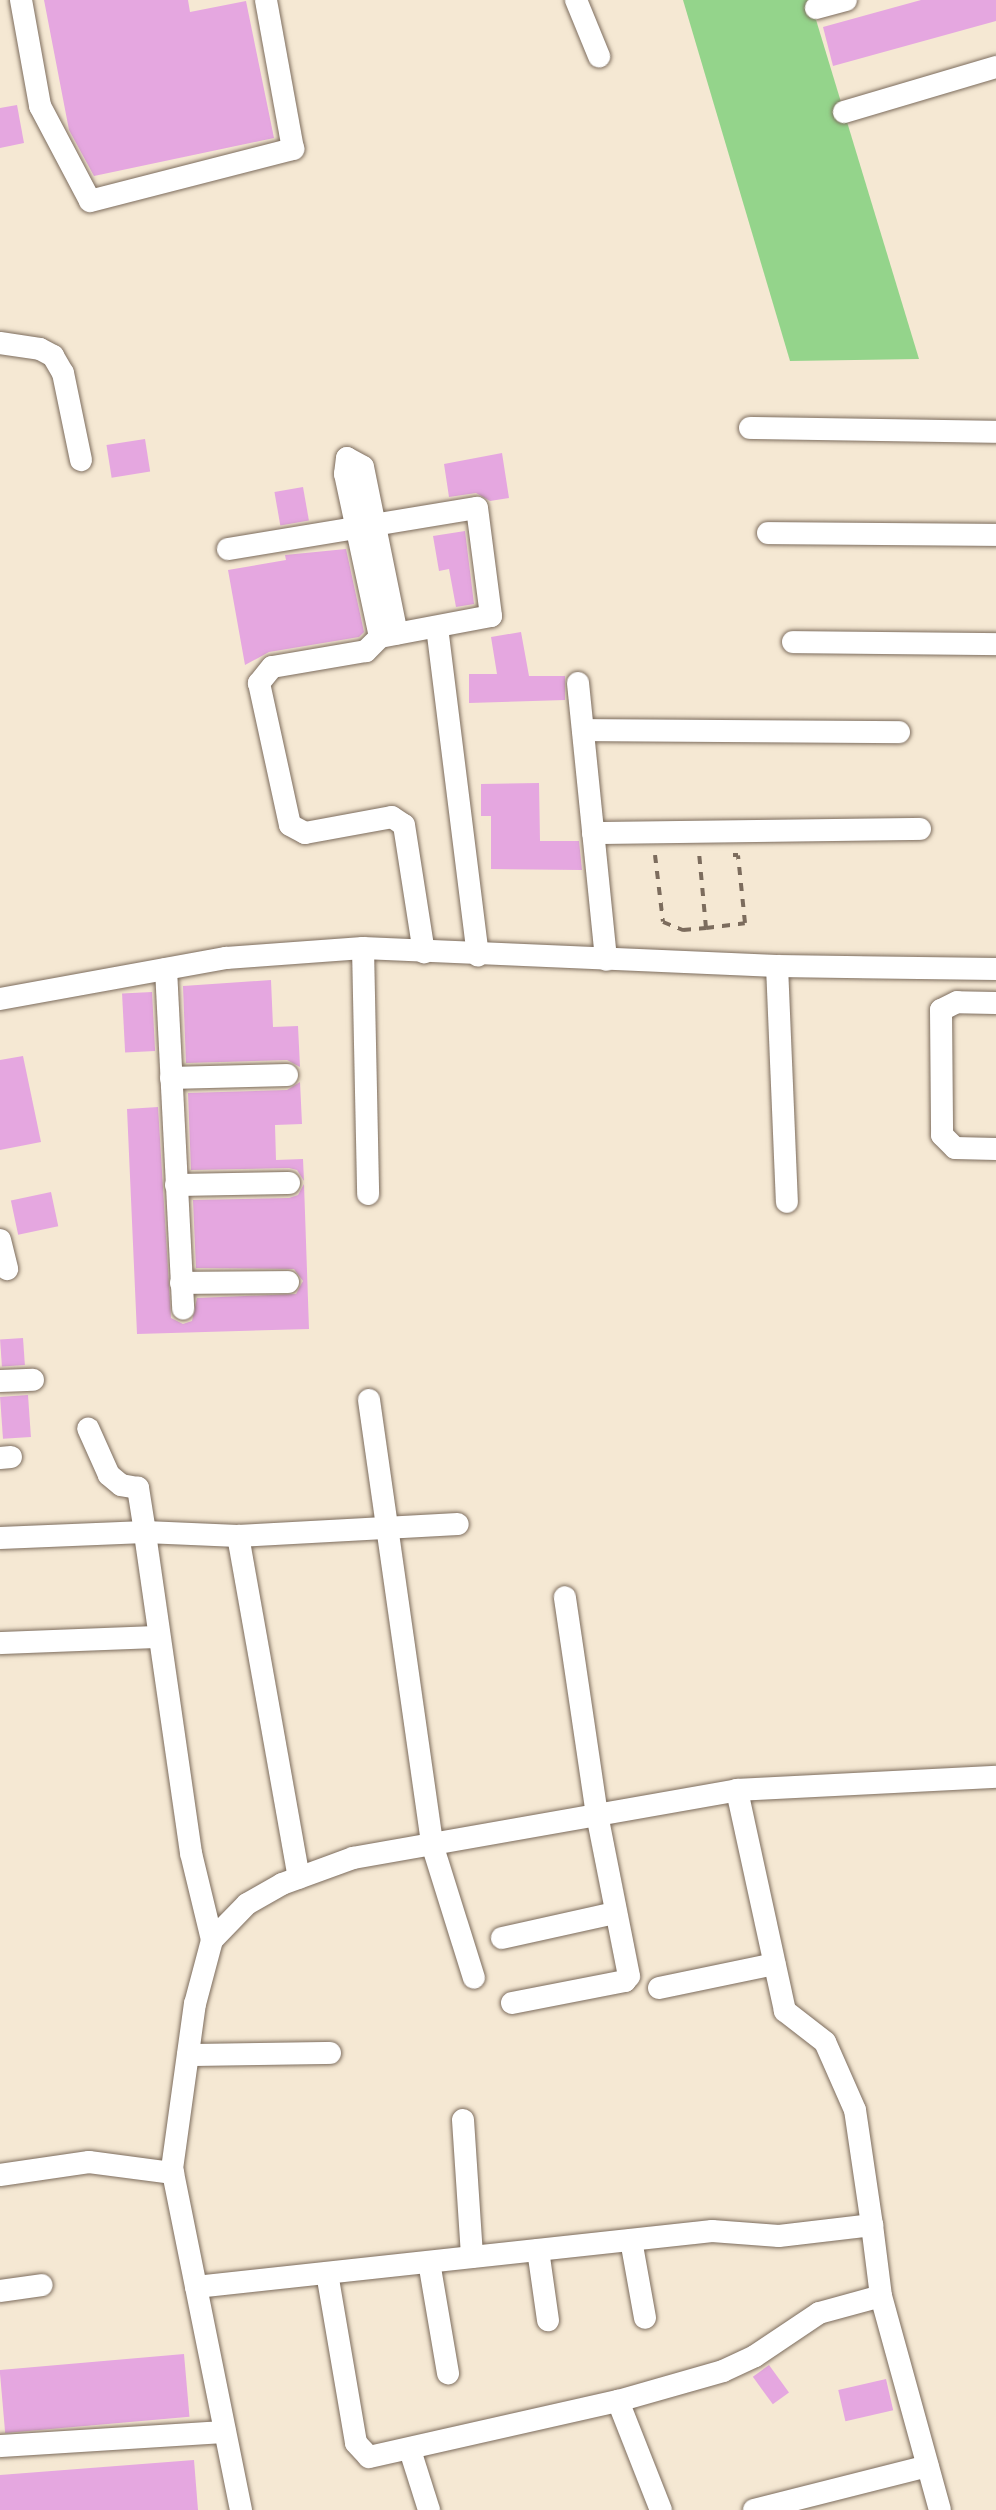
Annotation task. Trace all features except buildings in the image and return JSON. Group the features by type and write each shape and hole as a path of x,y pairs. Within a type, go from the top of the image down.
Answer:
{"street":[{"path":"21,0 40,106 90,201 293,149 266,0"},
{"path":"576,0 599,56"},
{"path":"816,8 846,0"},
{"path":"844,112 996,67"},
{"path":"0,343 40,349 53,356 63,373 81,460"},
{"path":"750,428 996,432"},
{"path":"228,549 477,508 491,616 388,636 366,651 272,666 259,684 290,825 305,832 392,817 404,825 424,952"},
{"path":"366,526 388,636"},
{"path":"768,534 996,535"},
{"path":"437,627 478,956"},
{"path":"793,642 996,644"},
{"path":"578,683 606,960"},
{"path":"583,730 900,732"},
{"path":"593,834 694,846 920,829"},
{"path":"363,948 368,1194"},
{"path":"0,999 226,958 363,948 777,966 996,969"},
{"path":"777,966 787,1202"},
{"path":"166,969 183,1309"},
{"path":"996,1002 946,1004 941,1010 941,1028 942,1135 955,1148 996,1150"},
{"path":"171,1078 287,1075"},
{"path":"176,1185 289,1182"},
{"path":"0,1240 7,1269"},
{"path":"182,1283 288,1282"},
{"path":"0,1381 33,1380"},
{"path":"369,1400 432,1844 474,1978"},
{"path":"88,1428 109,1475 122,1485 138,1488 191,1853 212,1940 188,2055 173,2173 241,2510"},
{"path":"0,1538 145,1532 238,1536 458,1524"},
{"path":"238,1536 298,1878"},
{"path":"512,2003 625,1980 630,1970 597,1814 565,1597"},
{"path":"0,1643 158,1637"},
{"path":"212,1940 247,1904 298,1878 353,1858 737,1790 996,1777"},
{"path":"737,1790 785,2010 824,2042 854,2110 881,2296 940,2510"},
{"path":"502,1938 616,1913"},
{"path":"659,1988 775,1964"},
{"path":"188,2055 330,2053"},
{"path":"463,2120 472,2257"},
{"path":"0,2175 79,2162 173,2173"},
{"path":"196,2287 712,2231 779,2236 872,2225"},
{"path":"631,2240 645,2318"},
{"path":"538,2250 548,2320"},
{"path":"429,2262 448,2373"},
{"path":"327,2273 358,2449 369,2458 618,2402 738,2365 819,2314 881,2296"},
{"path":"0,2291 42,2284"},
{"path":"618,2402 660,2510"},
{"path":"0,2446 225,2432"},
{"path":"410,2450 428,2510"},
{"path":"754,2510 928,2466"}],"path":[{"path":"694,846 706,928"},
{"path":"665,854 654,854 663,922 683,930 745,923 738,855 718,854"}],"green space":[{"path":"683,0 810,0 919,359 790,361"}]}
